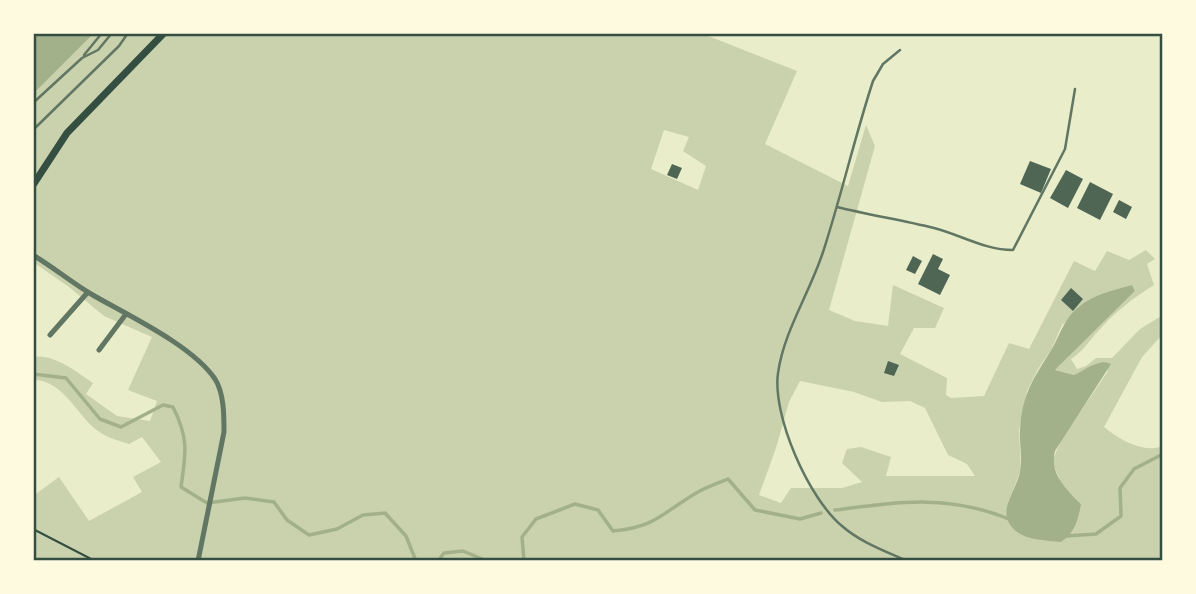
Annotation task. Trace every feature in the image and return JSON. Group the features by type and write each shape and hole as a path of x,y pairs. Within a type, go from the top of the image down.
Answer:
{"main road":[{"path":"33,185 67,133 164,34"}],"street":[{"path":"33,255 88,292 151,327 205,368 216,381 224,414 224,432 198,561"},
{"path":"50,335 88,292"},
{"path":"99,351 126,314"}],"lane":[{"path":"33,103 82,58 103,33"},
{"path":"82,58 98,50 112,33"},
{"path":"33,130 119,46 128,33"},
{"path":"900,50 883,64 873,81 823,253 782,355 777,390 780,409 794,451 825,510 852,534 907,561"},
{"path":"837,207 936,229 1002,250 1013,250 1065,149 1075,89"}],"path":[{"path":"33,529 95,561"}],"shaded area":[{"path":"33,33 701,33 797,71 765,144 848,186 866,125 875,146 829,310 855,321 888,326 893,285 944,308 935,328 914,328 900,354 947,378 946,395 951,398 984,396 1009,343 1029,349 1074,261 1095,271 1107,251 1129,260 1146,250 1155,259 1147,264 1154,285 1114,315 1071,359 1077,369 1096,358 1112,358 1140,329 1163,315 1163,334 1142,357 1104,427 1139,447 1163,446 1163,561 33,561 33,496 59,477 89,521 142,492 133,477 161,462 142,437 129,444 106,436 86,420 60,390 43,381 33,380 33,357 49,358 64,364 93,383 86,394 117,416 150,421 157,401 128,390 152,337 104,316 33,262","holes":["664,130 689,137 683,151 706,166 698,190 651,169","1132,285 1135,291 1055,370 1074,375 1097,363 1108,371 1062,439 1052,461 1062,485 1081,504 1008,502 1021,470 1019,430 1027,391 1062,325 1089,300","800,381 854,392 882,402 910,401 925,408 948,455 967,464 975,476 886,476 891,457 861,447 847,449 842,463 862,482 842,488 791,488 781,503 759,495 789,402"]},
{"path":"33,33 94,33 33,94"},
{"path":"1132,285 1135,291 1055,370 1074,375 1101,362 1111,364 1055,451 1054,466 1057,473 1081,504 1075,526 1070,535 1061,542 1025,536 1013,529 1006,511 1020,472 1021,418 1029,388 1073,312 1092,298"}],"building":[{"path":"1030,161 1051,169 1041,193 1020,184"},
{"path":"672,164 682,168 677,179 667,175"},
{"path":"1066,170 1083,179 1068,208 1050,198"},
{"path":"1090,182 1113,194 1100,220 1077,208"},
{"path":"1119,200 1132,207 1126,219 1113,212"},
{"path":"933,254 943,259 938,269 950,275 940,295 918,284"},
{"path":"913,256 922,261 915,274 906,270"},
{"path":"1071,288 1083,299 1073,311 1061,300"},
{"path":"888,361 899,365 894,376 884,373"}],"waterway":[{"path":"33,374 66,378 100,419 121,427 163,405 173,407 182,428 185,446 181,487 207,503 245,498 274,502 287,520 309,535 337,529 363,515 385,513 406,536 416,561"},
{"path":"1066,536 1096,534 1121,516 1120,488 1134,469 1163,454"},
{"path":"524,561 522,537 536,519 575,504 598,510 613,531 628,529 659,518 698,492 728,479 755,510 800,519 821,513"},
{"path":"835,510 902,503 944,503 987,511 1009,519"},
{"path":"438,561 444,553 463,551 487,561"}]}
